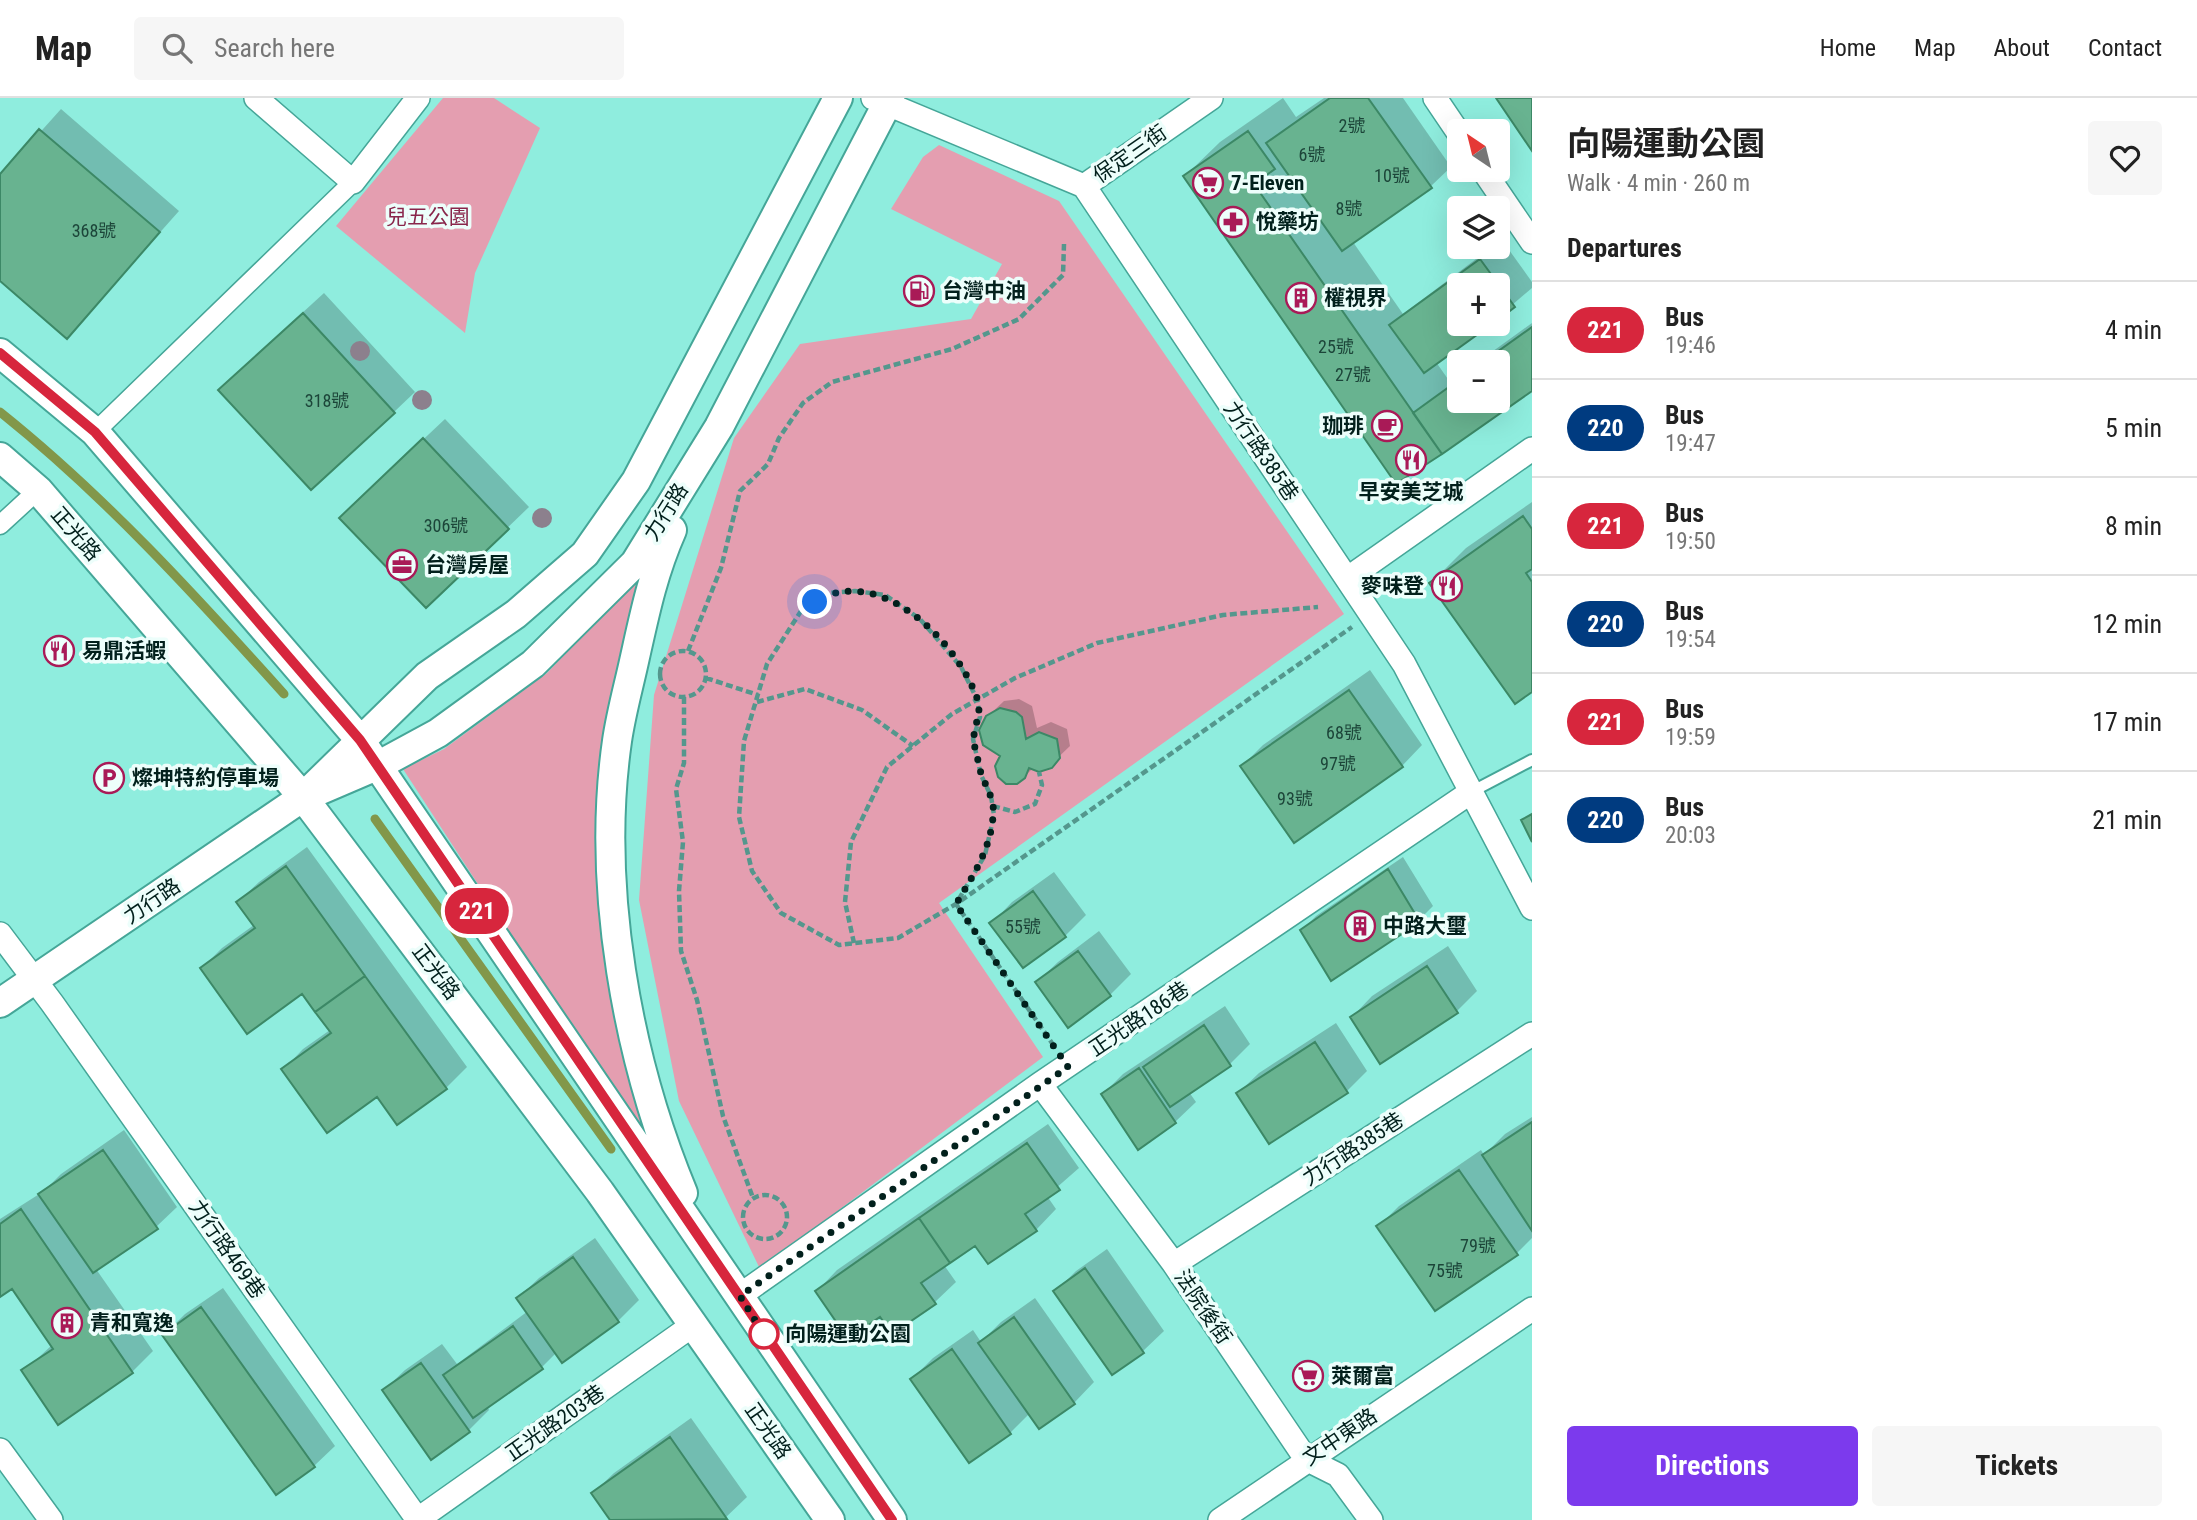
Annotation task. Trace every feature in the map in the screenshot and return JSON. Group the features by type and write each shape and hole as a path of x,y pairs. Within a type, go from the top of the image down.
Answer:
{"street":[{"path":"256,98 354,182"},
{"path":"95,432 354,182 418,98"},
{"name":"力行路","path":"0,1003 303,797 427,676 516,614 585,554 636,481 838,98"},
{"name":"保定三街","path":"1084,186 1211,98"},
{"path":"1435,98 1449,119"},
{"path":"883,100 1084,186"},
{"name":"力行路","path":"303,797 379,765 438,733 533,664 635,563 719,427 883,100"},
{"path":"1491,182 1532,242"},
{"name":"力行路385巷","path":"1084,186 1404,664 1532,908"},
{"path":"0,353 95,432 360,740 892,1520"},
{"path":"702,1241 661,1142 636,1053 621,970 611,849 617,741 653,572 719,427"},
{"path":"1347,579 1532,449"},
{"name":"正光路","path":"0,457 38,491 303,797 592,1181 830,1520"},
{"path":"0,525 38,491"},
{"name":"正光路186巷","path":"740,1296 1040,1084 1471,792"},
{"name":"力行路469巷","path":"0,934 36,980 418,1520"},
{"name":"力行路385巷","path":"1174,1264 1532,1034"},
{"name":"法院後街","path":"1040,1084 1174,1264 1306,1459 1338,1475 1371,1520"},
{"name":"文中東路","path":"1220,1520 1306,1459 1532,1309"},
{"name":"正光路203巷","path":"418,1520 693,1325"},
{"path":"0,1450 51,1520"}],"lane":[{"path":"1471,792 1532,760"}],"path":[{"path":"688,651 721,568 740,491 768,464 779,438 803,402 832,382 952,349 1019,319 1063,275 1064,244"},
{"path":"956,904 985,855 993,806 981,775 973,739 980,717 978,699 961,667 920,619 885,596 855,591 828,593 801,611 767,664 744,741 739,817 752,871 782,912 839,945 898,938 956,904 1370,614"},
{"path":"853,943 845,902 851,842 887,767 952,714 1015,678 1097,643 1223,615 1318,607"},
{"path":"688,651 699,656 704,663 706,678 698,692 684,697 669,693 659,673 670,654 688,651"},
{"path":"706,678 758,695"},
{"path":"756,703 806,689 862,710 913,746"},
{"path":"684,697 684,763 676,789 683,842 679,891 681,951 697,1000 723,1116 753,1198"},
{"path":"993,806 1015,812 1035,804 1042,785 1039,772"},
{"path":"956,904 1068,1067"},
{"path":"760,1195 775,1197 786,1207 785,1229 774,1238 759,1240 743,1224 744,1209 753,1198 760,1195"}],"green space":[{"name":"兒五公園","path":"443,98 494,98 540,128 475,273 465,333 336,226"},
{"name":"向陽運動公園","path":"939,145 1059,201 1344,614 939,903 1043,1057 760,1269 679,1101 639,900 654,695 734,438 800,344 971,319 1002,264 891,209 923,157"},
{"path":"645,570 609,738 596,847 605,969 626,1064 654,1147 533,969 403,769 444,749 547,673"}],"building":[{"path":"1330,98 1368,98 1432,188 1342,251 1266,143"},
{"path":"1496,98 1532,98 1532,151"},
{"path":"39,129 160,232 67,339 0,281 0,174"},
{"name":"權視界","path":"1248,131 1275,169 1254,184 1442,454 1396,484 1183,176"},
{"path":"1480,259 1490,273 1461,273"},
{"path":"1447,283 1447,336 1475,336 1456,350 1447,350 1447,356 1424,373 1389,325"},
{"path":"303,313 395,413 311,490 218,390"},
{"path":"1532,327 1532,391 1510,406 1510,350 1500,350"},
{"path":"1447,388 1447,413 1501,413 1442,454 1413,413"},
{"path":"423,438 509,529 426,608 339,518"},
{"path":"1523,516 1532,529 1532,569 1526,573 1532,582 1532,692 1515,704 1429,583"},
{"path":"1349,690 1403,767 1294,843 1240,766"},
{"path":"1000,708 1016,712 1022,717 1026,739 1039,732 1057,739 1060,758 1052,768 1039,772 1029,768 1025,778 1017,784 1006,784 998,777 995,766 1000,756 983,745 979,730 986,716"},
{"path":"1532,814 1532,842 1521,820"},
{"path":"286,866 365,976 315,1012 302,994 247,1034 200,968 255,928 236,902"},
{"name":"中路大璽","path":"1388,869 1420,922 1331,981 1300,930"},
{"path":"1033,891 1066,937 1023,968 989,923"},
{"path":"1078,951 1111,996 1068,1028 1035,982"},
{"path":"1427,966 1458,1013 1380,1064 1350,1017"},
{"path":"365,976 447,1089 397,1125 377,1097 327,1133 281,1069 331,1033 315,1012"},
{"path":"1204,1025 1231,1066 1170,1107 1143,1067"},
{"path":"1315,1042 1348,1093 1269,1144 1236,1093"},
{"path":"1139,1068 1176,1123 1138,1150 1101,1094"},
{"path":"1532,1122 1532,1231 1482,1155"},
{"path":"1027,1143 1060,1190 1025,1214 1037,1231 988,1264 975,1246 950,1263 919,1218"},
{"name":"青和寬逸","path":"103,1150 158,1229 93,1273 38,1194"},
{"path":"1459,1170 1518,1255 1435,1311 1376,1226"},
{"name":"青和寬逸","path":"21,1209 133,1373 58,1425 21,1370 53,1349 12,1289 0,1297 0,1224"},
{"path":"919,1218 950,1263 921,1283 936,1304 892,1334 880,1317 848,1339 815,1291"},
{"path":"573,1257 619,1322 562,1363 516,1298"},
{"path":"1085,1268 1144,1353 1112,1375 1053,1291"},
{"path":"201,1307 315,1467 276,1495 162,1335"},
{"path":"1014,1317 1075,1404 1039,1429 978,1343"},
{"path":"513,1326 543,1369 473,1418 443,1375"},
{"path":"952,1349 1011,1434 969,1463 910,1379"},
{"path":"421,1363 470,1432 431,1460 382,1390"},
{"path":"670,1437 727,1519 610,1520 591,1493"}],"waterway":[{"path":"0,412 76,477 112,512 182,583 284,694"},
{"path":"375,819 611,1149"}],"bus line":[{"name":"221","path":"0,353 95,432 360,740 892,1520"}],"place":[{"name":"7-Eleven","path":"1208,183"},
{"name":"悅藥坊","path":"1233,222"},
{"name":"台灣中油","path":"919,291"},
{"name":"權視界","path":"1301,298"},
{"name":"珈琲","path":"1387,426"},
{"name":"早安美芝城","path":"1411,460"},
{"name":"台灣房屋","path":"402,565"},
{"name":"麥味登","path":"1447,586"},
{"name":"易鼎活蝦","path":"59,651"},
{"name":"燦坤特約停車場","path":"109,778"},
{"name":"中路大璽","path":"1360,926"},
{"name":"青和寬逸","path":"67,1323"},
{"name":"向陽運動公園","path":"764,1334"},
{"name":"萊爾富","path":"1308,1376"}],"route":[{"path":"764,1334 769,1343 740,1296 1068,1067 956,904 985,855 994,815 991,796 981,775 973,739 980,717 978,699 961,667 920,619 885,596 855,591 828,593 815,602"}]}
